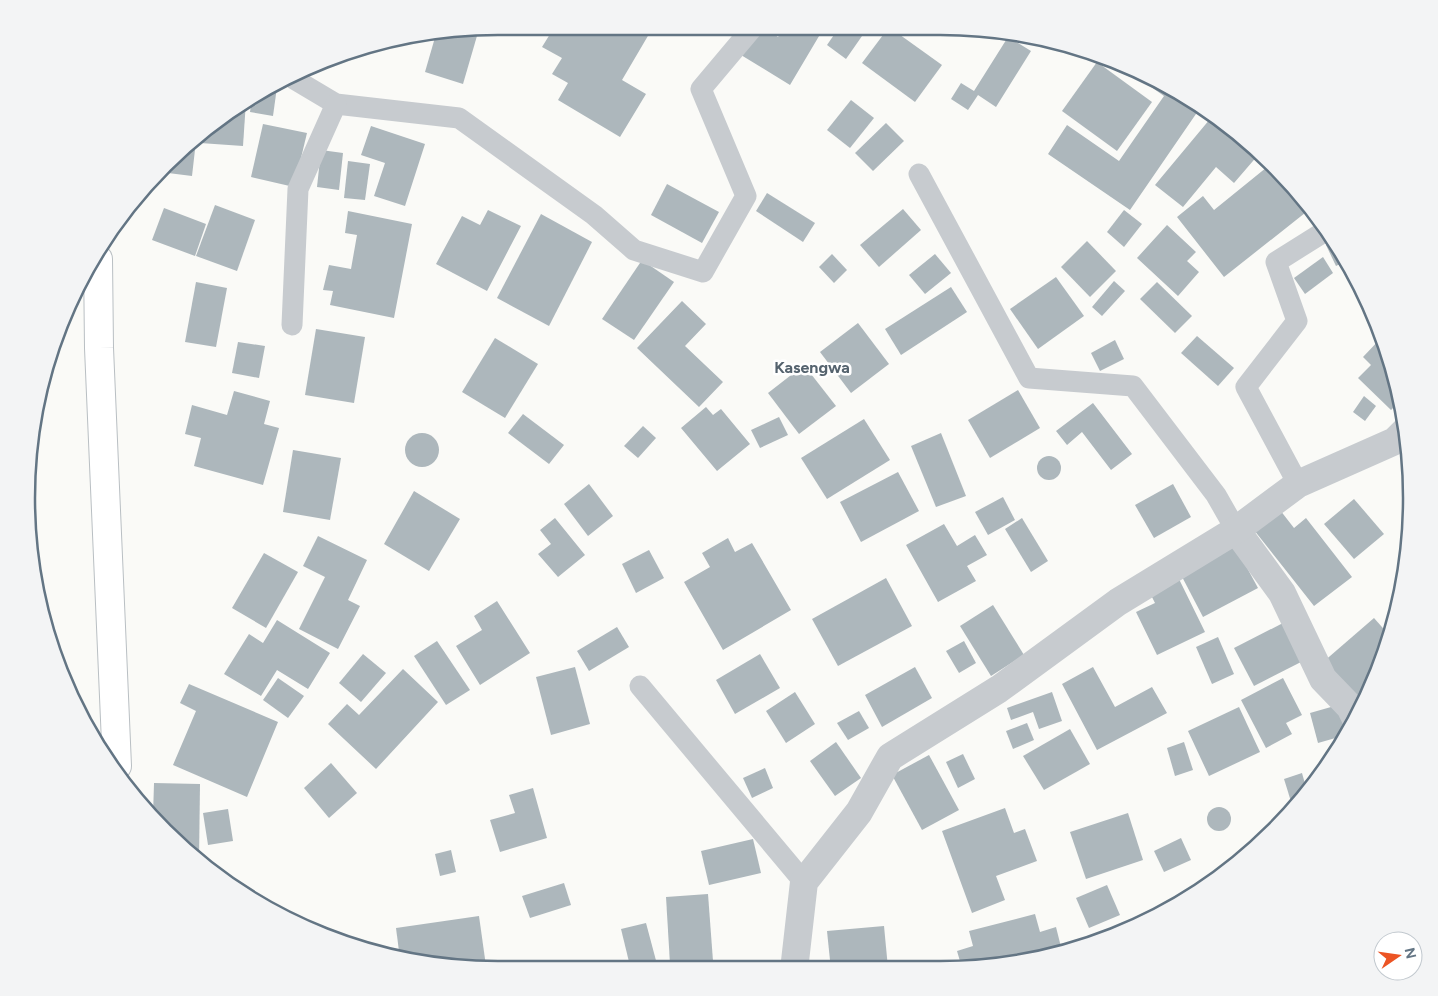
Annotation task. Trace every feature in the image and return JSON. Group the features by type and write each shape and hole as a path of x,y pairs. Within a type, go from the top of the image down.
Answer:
{"street":[{"path":"98,264 99,348 117,760"},
{"path":"795,961 804,882 859,812 890,757 999,689 1118,602 1236,530 1298,484 1395,441 1399,437"},
{"path":"1236,530 1282,593 1323,679 1351,710"}],"lane":[{"path":"297,81 336,104 459,118 594,215 634,250 703,272 746,196 701,89 746,35"},
{"path":"292,324 298,189 336,104"},
{"path":"919,174 1029,378 1133,386 1216,496 1236,530"},
{"path":"1298,484 1246,387 1298,321 1276,262 1320,234"},
{"path":"640,686 804,882"}],"building":[{"path":"549,35 648,35 622,80 646,94 620,137 558,100 568,83 552,74 562,58 542,47"},
{"path":"755,35 775,35 778,37 779,35 820,35 790,85 741,55"},
{"path":"834,35 863,35 846,59 827,45"},
{"path":"883,35 900,35 942,65 915,102 862,63"},
{"path":"477,36 463,84 425,72 434,40"},
{"path":"1006,40 1016,42 1031,51 996,107 978,95 968,110 951,99 961,83 974,91"},
{"path":"1097,63 1152,102 1117,151 1062,111"},
{"path":"1147,84 1197,113 1130,210 1048,154 1067,125 1119,161 1164,96"},
{"path":"276,92 273,116 250,112 251,107"},
{"path":"851,100 874,118 850,148 827,130"},
{"path":"245,110 243,146 201,143"},
{"path":"1208,121 1255,159 1234,183 1216,167 1183,207 1155,185"},
{"path":"886,123 904,141 873,171 855,153"},
{"path":"263,124 307,133 294,187 251,177"},
{"path":"371,126 425,144 405,206 374,196 385,163 361,155"},
{"path":"195,148 192,176 169,173"},
{"path":"321,150 343,153 339,190 317,187"},
{"path":"348,161 370,164 365,200 344,198"},
{"path":"1265,169 1305,213 1224,277 1177,217 1203,196 1214,210"},
{"path":"667,184 719,212 702,243 651,215"},
{"path":"767,193 815,223 803,242 756,211"},
{"path":"215,205 255,220 237,271 196,256"},
{"path":"164,208 206,224 195,256 152,240"},
{"path":"903,209 921,230 879,267 860,245"},
{"path":"488,210 521,226 487,291 436,264 462,216 480,225"},
{"path":"1124,210 1142,224 1124,247 1107,232"},
{"path":"348,211 412,224 394,318 330,305 333,291 323,290 329,265 351,269 357,235 345,233"},
{"path":"541,214 592,242 549,326 497,298"},
{"path":"1167,225 1196,252 1187,261 1199,272 1178,296 1137,258"},
{"path":"1087,241 1116,271 1090,297 1061,267"},
{"path":"1327,244 1339,264 1336,266"},
{"path":"832,254 847,270 834,283 819,267"},
{"path":"935,254 951,273 925,294 909,275"},
{"path":"1323,257 1333,273 1305,294 1294,278"},
{"path":"642,260 674,282 634,340 602,319"},
{"path":"1056,277 1084,316 1038,349 1010,309"},
{"path":"1114,281 1125,291 1102,316 1092,307"},
{"path":"196,282 227,288 216,347 185,342"},
{"path":"1157,282 1192,316 1175,333 1140,299"},
{"path":"951,287 967,312 901,355 885,329"},
{"path":"682,301 706,324 685,346 723,382 699,407 637,348"},
{"path":"858,323 889,364 851,393 820,352"},
{"path":"316,329 365,337 354,403 305,395"},
{"path":"1197,336 1234,368 1218,386 1181,353"},
{"path":"495,338 538,364 505,418 462,392"},
{"path":"1115,340 1124,359 1100,371 1091,353"},
{"path":"238,342 265,346 259,378 232,373"},
{"path":"1376,343 1394,407 1391,410 1358,378 1371,365 1363,357"},
{"path":"804,365 836,406 799,434 768,393"},
{"path":"1018,390 1040,428 990,458 968,420"},
{"path":"234,391 270,401 264,424 279,428 263,485 194,466 201,438 185,434 192,405 227,415"},
{"path":"1364,396 1376,406 1365,421 1353,412"},
{"path":"1093,403 1132,454 1111,470 1082,432 1067,445 1056,431"},
{"path":"706,407 713,415 721,409 750,444 717,471 681,428"},
{"path":"523,414 564,445 549,464 508,433"},
{"path":"779,417 788,435 760,448 751,430"},
{"path":"864,419 890,460 827,499 801,458"},
{"path":"643,426 656,438 638,458 624,446"},
{"path":"422,433 434,438 439,450 434,462 422,467 410,462 405,450 410,438"},
{"path":"941,433 966,496 936,507 911,446"},
{"path":"293,450 341,458 330,520 283,512"},
{"path":"1049,456 1057,460 1061,468 1057,476 1049,480 1041,476 1037,468 1041,460"},
{"path":"898,472 919,511 861,542 840,502"},
{"path":"589,484 613,516 588,536 564,504"},
{"path":"1173,484 1191,517 1154,538 1135,505"},
{"path":"414,491 460,519 429,571 384,544"},
{"path":"1003,497 1015,520 988,535 975,512"},
{"path":"1354,499 1384,534 1354,559 1324,524"},
{"path":"1280,510 1294,528 1306,518 1352,577 1314,606 1254,530"},
{"path":"555,518 585,555 558,577 538,554 551,544 540,530"},
{"path":"1022,518 1048,561 1031,572 1005,529"},
{"path":"944,524 957,546 975,535 987,555 967,566 976,581 938,602 906,545"},
{"path":"318,536 367,560 348,600 360,606 338,649 299,629 325,577 303,566"},
{"path":"728,538 735,552 752,543 791,610 723,650 684,582 710,567 702,553"},
{"path":"1233,542 1258,588 1203,617 1179,571"},
{"path":"649,550 664,578 636,593 622,564"},
{"path":"264,553 298,572 266,628 232,608"},
{"path":"1178,577 1205,632 1157,655 1136,612 1155,603 1149,591"},
{"path":"886,578 912,626 838,666 812,619"},
{"path":"497,601 530,653 480,685 456,646 482,630 474,616"},
{"path":"993,605 1024,655 991,676 960,626"},
{"path":"1374,618 1384,629 1368,675 1356,701 1322,663"},
{"path":"277,620 330,653 308,689 277,670 261,696 224,674 249,634 263,643"},
{"path":"1283,623 1303,661 1254,686 1234,648"},
{"path":"617,627 629,647 589,671 577,651"},
{"path":"1218,637 1234,674 1212,684 1196,647"},
{"path":"437,641 470,690 446,705 414,656"},
{"path":"964,641 976,663 959,673 946,651"},
{"path":"363,654 386,673 361,702 339,683"},
{"path":"760,654 780,688 735,714 716,680"},
{"path":"575,667 590,724 551,735 536,677"},
{"path":"915,667 932,698 882,727 865,695"},
{"path":"1093,667 1115,707 1152,687 1167,713 1097,750 1062,684"},
{"path":"403,669 438,702 376,769 328,724 347,704 359,715"},
{"path":"278,678 304,696 288,718 263,700"},
{"path":"1283,678 1302,715 1286,723 1292,734 1266,748 1241,700"},
{"path":"189,684 278,722 247,797 173,765 196,711 180,703"},
{"path":"795,692 815,724 786,743 766,711"},
{"path":"1052,692 1062,721 1039,729 1033,712 1011,720 1007,708"},
{"path":"1338,705 1343,725 1335,738 1318,743 1310,713"},
{"path":"1239,707 1260,752 1209,776 1188,731"},
{"path":"859,711 869,728 848,740 837,723"},
{"path":"1027,723 1034,740 1013,749 1006,731"},
{"path":"1070,729 1090,764 1044,790 1023,756"},
{"path":"836,742 861,778 835,796 810,761"},
{"path":"1184,742 1193,770 1175,776 1167,748"},
{"path":"963,754 975,779 958,788 946,762"},
{"path":"929,755 959,810 922,830 892,775"},
{"path":"331,763 357,793 329,818 304,788"},
{"path":"765,768 773,788 752,798 743,778"},
{"path":"1302,773 1305,783 1291,800 1284,779"},
{"path":"154,783 200,784 199,851 171,825 153,806"},
{"path":"533,788 547,838 500,852 490,820 515,813 509,795"},
{"path":"1219,807 1227,811 1231,819 1227,827 1219,831 1211,827 1207,819 1211,811"},
{"path":"1005,808 1014,833 1025,829 1037,861 996,876 1005,900 972,913 942,831"},
{"path":"228,809 233,841 208,845 203,813"},
{"path":"1128,813 1143,860 1086,879 1070,832"},
{"path":"1181,838 1191,860 1164,872 1154,851"},
{"path":"753,839 761,873 709,885 701,851"},
{"path":"451,850 456,872 440,876 435,854"},
{"path":"564,883 571,905 530,918 522,896"},
{"path":"1107,885 1120,915 1089,928 1076,898"},
{"path":"708,894 713,961 670,961 666,897"},
{"path":"1035,914 1040,932 1056,927 1060,945 1000,957 960,960 957,951 973,946 969,931"},
{"path":"479,916 485,961 438,957 399,950 396,928"},
{"path":"646,923 656,961 629,961 621,929"},
{"path":"884,926 887,961 830,961 827,931"}],"district":[{"name":"Kasengwa","path":"812,367"}]}
